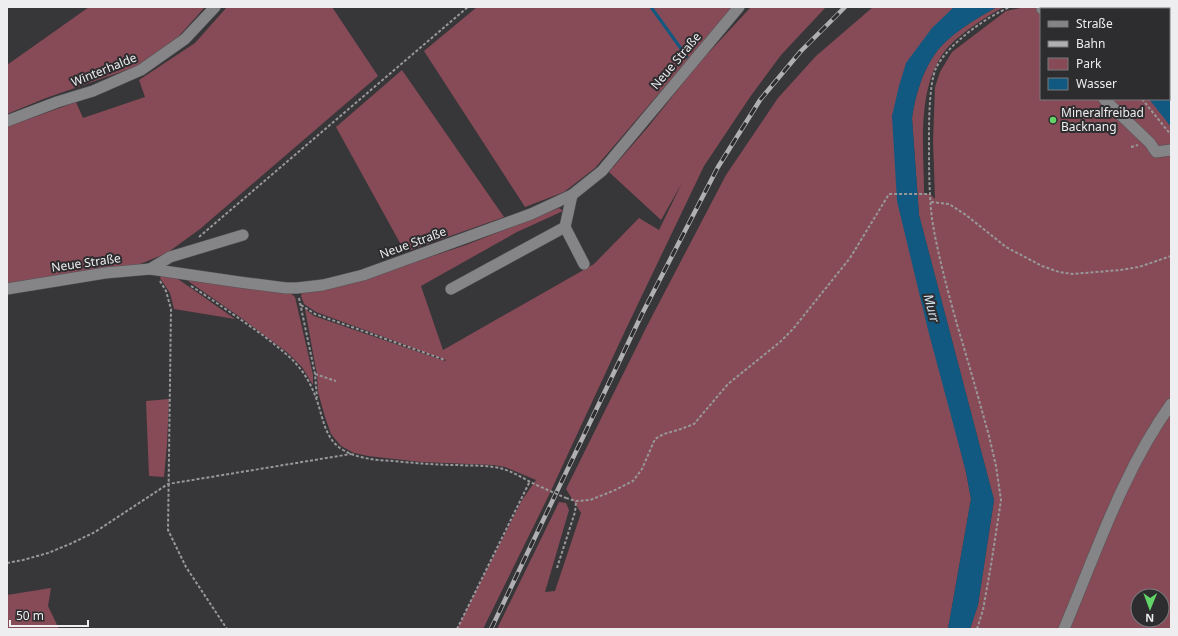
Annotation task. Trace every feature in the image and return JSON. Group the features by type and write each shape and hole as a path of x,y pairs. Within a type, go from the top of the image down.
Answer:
{"street":[{"name":"Winterhalde","path":"7,121 57,102 93,91 141,70 185,39 215,7"},
{"name":"Neue Straße","path":"7,289 105,273 150,268 239,282 297,288 323,285 363,275 531,214 572,195 602,171 688,66 739,7"},
{"path":"1105,100 1150,143 1156,152 1171,150"},
{"path":"572,195 565,227 584,264"},
{"path":"451,289 565,227"},
{"path":"150,268 170,257 243,236"},
{"path":"1064,629 1125,484 1146,444 1171,404"}],"path":[{"path":"196,239 468,7"},
{"path":"977,629 983,610 992,565 1001,500 996,466 989,436 939,256 930,194 929,124 932,87 936,69 947,52 960,39 984,22 1010,7"},
{"path":"1143,100 1171,135"},
{"path":"297,288 315,374 317,399 327,433 336,445 351,454 360,457 387,461 491,466 512,471 566,498 576,501 590,500 633,481 642,469 655,439 664,434 694,424 725,388 780,342 793,329 850,258 889,194 930,194"},
{"path":"931,202 949,204 966,215 1006,246 1042,266 1059,272 1072,274 1120,270 1171,256"},
{"path":"150,268 166,291 171,308 168,530 186,567 227,629"},
{"path":"186,282 247,324 286,354 299,367 317,399"},
{"path":"301,304 315,314 445,360"},
{"path":"315,374 336,381"},
{"path":"7,563 48,553 70,544 94,532 168,484 351,454"},
{"path":"457,629 530,481"},
{"path":"557,568 575,512 576,501"}],"green space":[{"path":"89,7 205,7 179,36 138,66 46,98 7,114 7,65"},
{"path":"227,7 332,7 378,76 200,229 167,253 140,264 7,285 7,127 76,102 83,118 145,97 139,80 195,43"},
{"path":"477,7 733,7 595,168 564,192 525,207 424,51"},
{"path":"751,7 826,7 781,55 750,97 704,166 548,497 483,629 457,629 522,500 536,480 505,467 493,465 421,462 368,456 354,453 341,446 331,434 318,392 317,375 305,309 314,316 445,361 446,360 316,312 304,304 301,296 302,293 412,263 466,245 559,208 563,211 517,232 421,286 443,350 594,264 639,218 659,230 682,183 661,220 609,172 648,127 699,63"},
{"path":"873,7 954,7 892,116 971,499 948,629 497,629 559,502 566,503 569,510 545,592 555,591 581,513 566,489 648,324 726,175 778,98 816,56"},
{"path":"997,7 1004,7 989,15 950,45 936,66 929,83 923,139 924,194 930,194 935,199 933,141 935,87 940,72 952,52 1006,11 1025,7 1139,7 1143,8 1040,8 1040,100 1170,100 1171,14 1171,629 970,629 978,605 994,500 919,215 912,118 920,85 930,61 941,47 955,34"},
{"path":"402,70 504,217 405,252 336,127"},
{"path":"161,276 178,279 235,319 174,309 170,293 160,278"},
{"path":"191,279 289,292 295,297 313,375 313,385 302,367 288,353 188,281"},
{"path":"169,399 164,477 149,476 146,401"},
{"path":"51,588 48,606 59,629 7,629 7,595"}],"water":[{"name":"Murr","path":"954,7 997,7 955,34 935,54 926,69 920,85 912,118 919,215 994,500 978,605 970,629 948,629 971,499 966,472 928,330 897,201 892,116 906,63 932,28"},
{"path":"1170,72 1171,73 1171,127 1150,100 1170,100"}],"waterway":[{"path":"651,7 687,57"}],"railway":[{"path":"491,629 642,314 718,167 760,100 801,51 845,7"}],"place":[{"name":"Mineralfreibad Backnang","path":"1053,120"}]}
